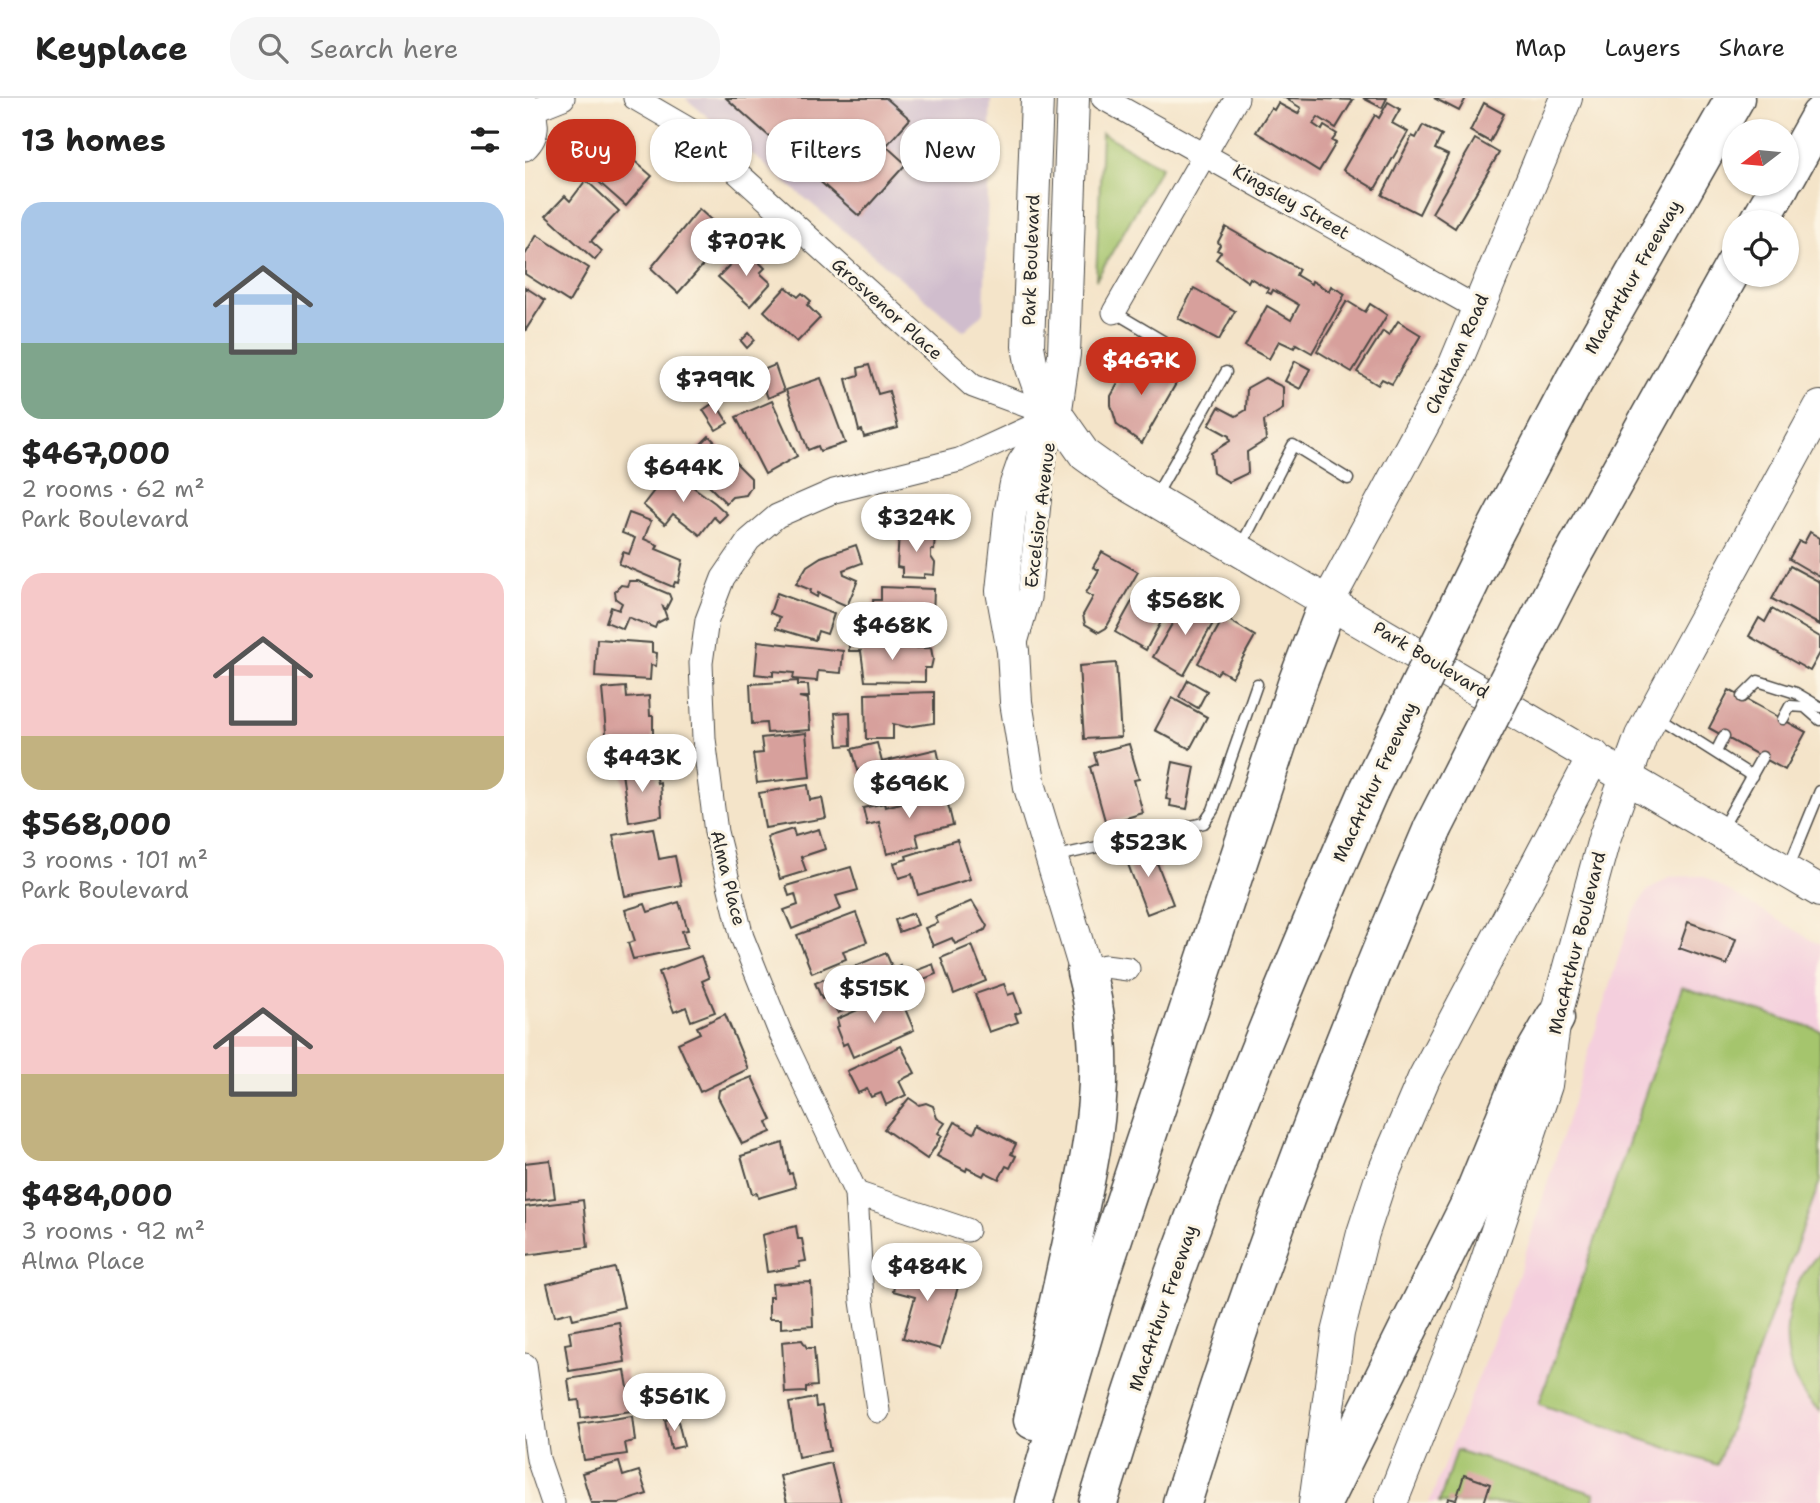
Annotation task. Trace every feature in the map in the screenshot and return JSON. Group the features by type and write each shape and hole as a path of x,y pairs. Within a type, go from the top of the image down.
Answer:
{"highway":[{"name":"MacArthur Freeway","path":"1098,1503 1165,1299 1228,1125 1293,964 1370,790 1493,535 1574,381 1735,98"},
{"path":"1799,153 1820,116"},
{"path":"1182,1503 1242,1317 1300,1154 1364,988 1433,828 1561,577 1722,287"},
{"path":"1034,1503 1102,1271 1298,681 1329,600"},
{"path":"1016,1503 1094,1138 1099,1090 1100,1038 1086,972"},
{"path":"1322,1503 1470,1204 1525,1070 1555,1018"}],"main road":[{"name":"Park Boulevard","path":"1037,98 1028,346 1040,391 1055,416 1085,455 1153,499 1329,600 1820,891"},
{"name":"Park Boulevard","path":"1055,416 1064,354 1073,98"},
{"name":"Chatham Road","path":"1329,600 1422,431 1479,309 1566,98"},
{"name":"MacArthur Boulevard","path":"1391,1503 1483,1272 1546,1085 1555,1018 1625,776 1653,713 1820,407"},
{"name":"Excelsior Avenue","path":"1055,416 1023,464 1010,514 1002,592 1013,651 1016,702 1030,787 1086,972"},
{"path":"1315,1503 1323,1427 1350,1282 1380,1181 1399,1132 1547,840 1594,756"}],"street":[{"path":"525,149 537,131 529,106 563,98"},
{"name":"Grosvenor Place","path":"635,98 690,130 972,386 1055,416"},
{"name":"Kingsley Street","path":"1103,98 1479,309"},
{"path":"1114,312 1237,98"},
{"name":"Alma Place","path":"878,1411 862,1300 856,1193 780,1032 742,937 716,832 704,739 701,663 707,620 723,578 749,540 776,516 834,491 959,460 1055,416"},
{"path":"1086,972 1105,966 1128,969"},
{"path":"856,1193 967,1230"},
{"path":"525,1365 538,1458 553,1503"}],"lane":[{"path":"1114,312 1180,351"},
{"path":"1153,499 1226,372"},
{"path":"1240,548 1293,445 1347,479"},
{"path":"1742,697 1758,681 1797,693 1820,707"},
{"path":"1050,858 1205,822 1213,810 1257,684"},
{"path":"1783,719 1790,706 1805,706 1820,720"},
{"path":"1653,713 1752,776"},
{"path":"1716,752 1724,736"},
{"path":"1720,833 1762,757"},
{"path":"1814,806 1820,780"},
{"path":"1787,872 1820,791"}],"shaded area":[{"path":"685,98 991,98 990,119 900,119 900,182 988,182 984,313 964,331 786,182 886,182 886,119 766,119 766,166 752,154 752,119 710,119"},
{"path":"1703,876 1820,945 1820,1503 1429,1503 1518,1277 1631,917 1646,892 1669,877"}],"green space":[{"path":"1102,133 1161,167 1096,280"},
{"path":"1682,987 1820,1030 1820,1181 1717,1465 1539,1404"},
{"path":"1820,1253 1820,1411 1805,1395 1794,1376 1788,1355 1787,1333 1789,1310 1796,1289 1806,1269"},
{"path":"1456,1450 1595,1494 1592,1503 1439,1503"}],"building":[{"path":"726,98 886,98 910,119 900,119 900,130 886,146 886,119 766,119 766,133"},
{"path":"1285,98 1353,100 1336,128 1318,117 1313,124 1322,130 1324,126 1337,134 1332,141 1336,143 1319,171 1256,132 1271,108 1274,110 1278,103 1298,114 1301,108"},
{"path":"1363,98 1387,98 1382,108"},
{"path":"1434,98 1466,98 1459,111"},
{"path":"1388,102 1400,109 1392,123 1408,132 1375,189 1343,170 1375,115 1379,118"},
{"path":"1484,103 1504,114 1490,142 1470,131"},
{"path":"1423,125 1442,135 1435,149 1448,155 1419,214 1382,195 1412,136 1416,138"},
{"path":"1475,139 1499,153 1455,228 1432,213"},
{"path":"886,146 900,159 900,171 859,216 821,182 886,182"},
{"path":"636,162 650,174 650,178 626,206 599,182 636,182"},
{"path":"584,182 588,182 619,211 591,241 602,251 595,260 546,216 565,196 570,201"},
{"path":"699,209 732,239 717,256 714,253 678,293 651,268"},
{"path":"1226,227 1299,269 1296,275 1311,284 1312,281 1329,291 1331,286 1345,294 1312,353 1296,344 1294,348 1279,341 1269,359 1245,346 1267,306 1291,320 1299,305 1273,290 1271,294 1267,292 1269,289 1250,278 1248,282 1216,259 1221,252 1217,250 1220,245 1218,242"},
{"path":"537,235 589,268 569,302 525,274 525,255"},
{"path":"745,249 765,268 760,273 771,283 750,306 718,277"},
{"path":"525,287 545,300 525,331"},
{"path":"786,287 798,297 802,293 811,301 807,305 820,318 797,342 764,311"},
{"path":"1194,288 1235,311 1219,340 1178,318"},
{"path":"1347,301 1365,312 1370,304 1387,315 1352,372 1317,351"},
{"path":"1398,321 1421,335 1392,384 1382,379 1378,385 1357,372 1383,331 1389,335"},
{"path":"749,333 755,340 747,348 741,341"},
{"path":"1134,355 1178,380 1142,443 1117,425 1111,405 1111,396"},
{"path":"1295,361 1310,369 1300,389 1285,381"},
{"path":"775,365 784,391 768,398 758,372"},
{"path":"869,365 878,394 889,391 898,428 864,437 862,430 859,431 846,379 859,375 858,368"},
{"path":"821,378 845,443 820,451 818,446 808,450 786,390"},
{"path":"1265,378 1283,387 1283,409 1264,421 1266,440 1247,452 1248,473 1229,482 1213,473 1211,453 1230,441 1229,436 1209,425 1219,407 1236,416 1246,410 1247,388"},
{"path":"772,401 797,456 765,474 736,417"},
{"path":"715,402 728,423 716,430 703,410"},
{"path":"709,436 751,478 751,487 746,495 732,497 726,503 684,461"},
{"path":"670,470 727,514 719,522 714,517 700,535 673,514 665,524 643,505"},
{"path":"629,513 651,521 644,539 658,545 656,549 683,560 678,583 675,582 673,587 619,564 623,552 629,554 635,538 622,533"},
{"path":"899,532 935,534 934,550 931,550 935,563 934,575 924,574 924,578 902,577 902,568 897,567"},
{"path":"1810,532 1820,538 1820,577 1789,559 1799,541 1804,543"},
{"path":"856,545 862,563 843,570 844,574 858,580 847,606 818,593 817,597 810,593 811,590 796,584 807,566 821,557"},
{"path":"1102,552 1138,572 1106,628 1099,632 1085,624 1083,615 1093,597 1086,593 1099,570 1093,567"},
{"path":"1790,566 1820,582 1820,625 1772,599"},
{"path":"1154,580 1168,588 1165,592 1170,595 1163,608 1167,611 1146,650 1115,632 1135,596 1141,599"},
{"path":"629,581 638,581 669,594 671,599 666,609 663,607 667,618 657,623 655,628 628,617 623,629 606,622 611,607 619,610 622,603 616,599 615,591 621,585 627,586"},
{"path":"881,587 934,589 933,616 926,616 924,636 889,635 889,628 880,628 881,612 874,611 873,600 881,600"},
{"path":"777,593 834,614 827,634 818,631 815,640 776,628 780,617 770,613"},
{"path":"1187,598 1217,616 1184,675 1153,657"},
{"path":"1772,609 1820,637 1820,653 1810,671 1749,636 1759,618 1765,622"},
{"path":"1224,617 1255,636 1232,677 1220,670 1217,674 1198,663"},
{"path":"873,637 873,647 931,648 933,659 931,668 925,668 925,682 865,681 861,651 849,651 849,638"},
{"path":"597,639 652,643 652,652 657,653 656,666 651,665 650,680 595,677"},
{"path":"758,641 843,651 841,673 818,671 817,681 793,679 794,673 773,671 773,676 755,674"},
{"path":"1116,663 1121,737 1084,739 1079,666"},
{"path":"1188,680 1207,691 1198,708 1179,697"},
{"path":"798,681 798,685 808,685 809,697 799,697 808,699 810,730 767,733 766,723 752,724 750,684"},
{"path":"626,687 627,698 649,696 650,716 653,716 653,749 608,753 602,689"},
{"path":"1729,690 1806,732 1785,770 1709,728"},
{"path":"934,692 934,723 907,727 893,724 893,739 866,739 865,694"},
{"path":"1172,698 1207,717 1190,749 1155,730"},
{"path":"850,712 851,745 838,746 835,713"},
{"path":"806,733 810,777 757,783 753,754 763,753 761,738"},
{"path":"877,743 882,762 937,749 945,786 885,800 878,769 859,774 852,749"},
{"path":"1129,744 1139,779 1134,780 1143,813 1106,824 1090,767 1097,764 1094,753"},
{"path":"1173,762 1195,767 1187,809 1170,806 1171,800 1166,799"},
{"path":"653,765 657,783 660,782 662,816 629,822 622,773"},
{"path":"808,785 810,800 822,798 826,818 765,828 759,793"},
{"path":"945,792 953,825 916,834 919,846 887,854 879,822 867,825 863,808 884,803 885,807"},
{"path":"653,828 659,859 675,856 681,885 625,896 613,835"},
{"path":"793,829 795,836 819,829 825,849 801,857 806,871 780,879 767,837"},
{"path":"957,840 970,879 918,895 912,874 899,878 894,863 907,859 906,856"},
{"path":"1142,844 1144,850 1149,848 1151,856 1154,855 1173,904 1147,914 1123,851"},
{"path":"851,867 858,890 836,896 841,909 792,929 784,910 798,905 795,894 789,896 786,886"},
{"path":"972,901 987,926 985,930 955,944 952,938 933,946 925,928 938,923 935,917"},
{"path":"679,902 688,930 682,931 687,948 633,959 628,943 635,941 625,910 645,904 648,912"},
{"path":"856,913 867,942 843,951 846,959 812,973 797,935"},
{"path":"913,913 918,925 899,932 895,920"},
{"path":"1688,922 1736,939 1727,965 1679,948"},
{"path":"972,945 986,981 954,994 941,958"},
{"path":"886,953 893,969 900,965 905,977 898,980 900,985 873,997 874,1000 838,1013 829,996 822,999 815,983"},
{"path":"701,956 709,978 702,981 715,1012 691,1021 686,1007 674,1012 659,972"},
{"path":"933,964 936,974 919,981 915,971"},
{"path":"919,981 923,992 914,996 909,985"},
{"path":"1004,984 1008,995 1014,993 1021,1012 1015,1014 1018,1022 989,1032 975,994"},
{"path":"898,992 914,1030 853,1057 847,1043 843,1045 836,1027 839,1026 837,1019"},
{"path":"725,1014 748,1069 700,1092 678,1043 700,1033 697,1027"},
{"path":"901,1046 915,1073 899,1081 906,1095 886,1105 881,1093 871,1097 867,1089 858,1093 847,1071"},
{"path":"752,1077 772,1120 767,1122 771,1132 742,1144 718,1097 719,1090"},
{"path":"909,1098 919,1105 926,1103 933,1106 937,1118 945,1123 938,1133 942,1136 927,1159 884,1129"},
{"path":"955,1122 974,1133 978,1124 1016,1144 1011,1154 1016,1156 1010,1168 1006,1166 999,1179 985,1172 983,1176 967,1168 966,1171 937,1156"},
{"path":"783,1143 789,1174 792,1173 796,1187 758,1198 757,1193 752,1194 741,1156"},
{"path":"550,1160 555,1198 525,1202 525,1163"},
{"path":"583,1200 588,1247 525,1255 525,1207"},
{"path":"796,1226 798,1239 802,1239 806,1261 799,1262 800,1267 767,1272 762,1235"},
{"path":"951,1253 972,1259 969,1272 948,1265"},
{"path":"901,1263 960,1280 940,1349 903,1338 915,1297 893,1291"},
{"path":"615,1268 624,1307 573,1319 571,1312 555,1316 547,1284"},
{"path":"811,1282 813,1326 781,1328 781,1319 769,1319 769,1297 773,1297 772,1284"},
{"path":"619,1322 625,1362 569,1371 565,1344 571,1343 569,1331"},
{"path":"802,1340 807,1348 814,1348 817,1386 806,1387 806,1392 785,1393 782,1342"},
{"path":"625,1370 632,1411 581,1418 579,1400 571,1401 568,1379"},
{"path":"815,1398 816,1407 822,1406 830,1451 798,1457 789,1403"},
{"path":"632,1416 635,1441 625,1443 627,1454 584,1460 578,1424"},
{"path":"677,1417 684,1446 671,1449 665,1420"},
{"path":"619,1462 623,1476 639,1471 647,1494 619,1503 591,1503 582,1473"},
{"path":"831,1463 841,1503 787,1503 780,1476"},
{"path":"1464,1475 1490,1484 1484,1503 1447,1503 1448,1498 1456,1500"}]}
